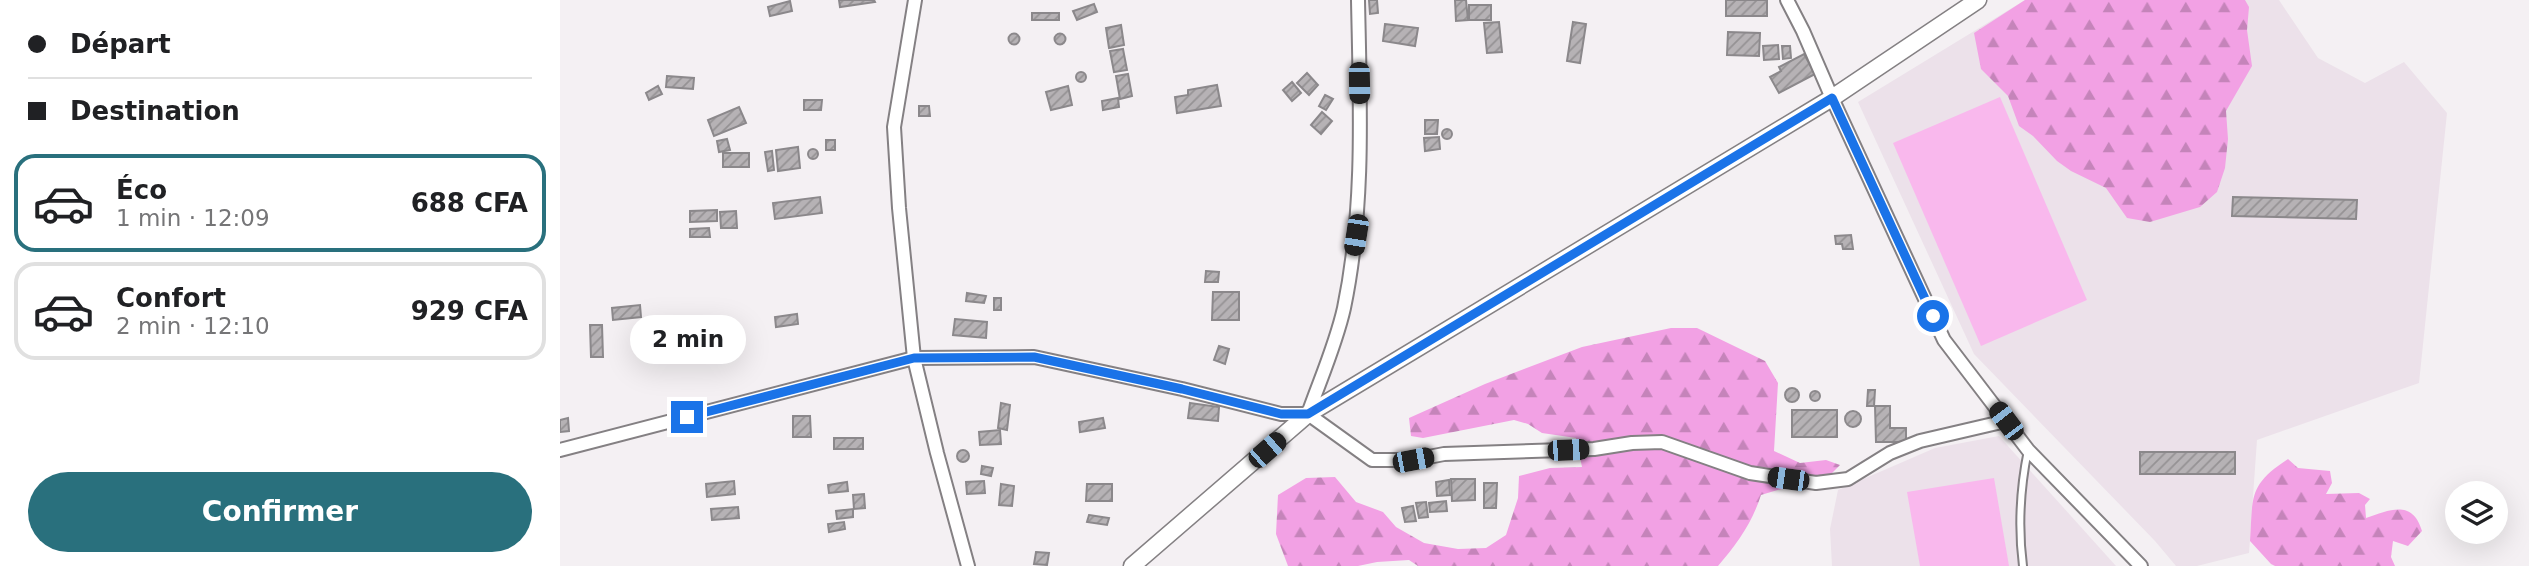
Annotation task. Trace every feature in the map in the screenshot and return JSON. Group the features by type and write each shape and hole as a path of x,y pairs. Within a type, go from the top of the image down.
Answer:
{"main road":[{"path":"1132,566 1308,414 1832,98 1978,0"}],"street":[{"path":"915,0 894,127 899,208 914,358 968,566"},
{"path":"1308,414 1343,310 1356,235 1360,165 1358,0"},
{"path":"1787,0 1944,340 2028,450 2141,566"},
{"path":"560,450 914,358 1034,357 1281,414 1308,414 1372,460 1413,460 1444,454 1594,449 1662,442 1750,473 1816,483 1848,479 1890,453 1920,441 2006,421"}],"lane":[{"path":"2023,566 2020,540 2022,481 2028,450"}],"shaded area":[{"path":"2025,0 2279,0 2318,58 2365,83 2404,62 2447,113 2419,383 2257,440 2249,553 2197,566 2176,566 1974,354 1858,102"},
{"path":"2000,97 2087,300 1981,346 1893,143"},
{"path":"1999,436 2116,566 1832,566 1830,529 1838,490 1935,448"},
{"path":"1994,478 2009,566 1920,566 1907,492"}],"green space":[{"path":"2025,0 2245,0 2249,7 2247,30 2252,66 2226,111 2228,139 2225,168 2217,192 2200,207 2150,222 2127,218 2106,188 2071,171 2019,126 2008,96 1981,69 1974,33"},
{"path":"1671,328 1697,328 1765,361 1778,383 1774,451 1800,463 1826,460 1840,465 1831,474 1761,495 1743,533 1718,566 1418,566 1409,560 1358,566 1288,566 1276,534 1278,495 1306,478 1335,477 1356,502 1383,512 1396,527 1424,543 1458,549 1486,548 1506,535 1518,498 1519,476 1550,468 1582,467 1576,438 1542,433 1528,424 1514,420 1423,438 1411,436 1409,418 1485,384 1582,347"},
{"path":"2288,459 2298,468 2330,471 2332,483 2326,494 2359,493 2370,499 2365,505 2366,518 2400,509 2413,515 2422,531 2408,546 2393,541 2391,557 2395,566 2271,564 2250,541 2253,503 2259,485"}],"building":[{"path":"839,0 874,0 875,2 840,7"},
{"path":"1369,0 1377,0 1378,13 1370,14"},
{"path":"1455,0 1466,0 1468,20 1456,21"},
{"path":"1726,0 1767,0 1767,16 1726,16"},
{"path":"790,1 792,11 770,16 768,7"},
{"path":"1094,4 1097,12 1077,20 1073,11"},
{"path":"1469,5 1491,5 1491,20 1469,20"},
{"path":"1032,13 1059,13 1059,20 1032,20"},
{"path":"1499,22 1502,52 1487,53 1484,23"},
{"path":"1573,22 1586,24 1580,63 1567,61"},
{"path":"1385,24 1418,28 1415,46 1383,41"},
{"path":"1121,25 1124,45 1109,48 1106,28"},
{"path":"1728,32 1760,33 1759,56 1727,55"},
{"path":"1014,34 1018,35 1018,43 1014,44 1010,43 1009,39 1010,35"},
{"path":"1060,34 1064,35 1064,43 1060,44 1056,43 1055,39 1056,35"},
{"path":"1778,45 1779,59 1764,60 1763,46"},
{"path":"1782,46 1790,46 1791,58 1783,59"},
{"path":"1123,49 1127,70 1114,72 1110,51"},
{"path":"1804,54 1815,74 1779,93 1770,77 1781,71 1779,67"},
{"path":"1081,72 1085,73 1085,81 1081,82 1077,81 1076,77 1077,73"},
{"path":"1307,73 1318,85 1309,95 1297,83"},
{"path":"1128,74 1132,96 1120,99 1116,76"},
{"path":"667,76 694,78 693,89 666,87"},
{"path":"1292,82 1301,93 1292,101 1283,90"},
{"path":"1217,85 1221,106 1177,113 1175,97 1188,95 1188,90"},
{"path":"658,86 662,94 649,100 646,93"},
{"path":"1068,86 1072,105 1051,110 1046,92"},
{"path":"1325,95 1333,99 1326,110 1319,106"},
{"path":"1118,98 1119,107 1103,110 1102,101"},
{"path":"804,100 822,100 821,110 804,110"},
{"path":"919,106 929,106 930,116 919,116"},
{"path":"739,107 746,123 714,136 708,120"},
{"path":"1322,112 1332,121 1321,134 1311,125"},
{"path":"1425,120 1438,120 1437,134 1425,134"},
{"path":"1447,129 1451,130 1451,138 1447,139 1443,138 1442,134 1443,130"},
{"path":"1439,137 1440,149 1425,151 1424,138"},
{"path":"727,139 730,150 719,152 717,141"},
{"path":"826,140 835,140 835,150 826,150"},
{"path":"798,147 800,168 778,171 776,150"},
{"path":"813,149 817,150 817,158 813,159 809,158 808,154 809,150"},
{"path":"772,151 774,170 768,171 765,152"},
{"path":"723,153 749,153 749,167 723,167"},
{"path":"820,197 822,213 775,219 773,203"},
{"path":"2233,197 2357,200 2356,219 2232,216"},
{"path":"717,210 717,221 690,222 690,211"},
{"path":"736,211 737,228 721,228 720,212"},
{"path":"709,228 710,237 690,237 690,229"},
{"path":"1851,235 1853,249 1843,249 1842,244 1836,244 1835,236"},
{"path":"1206,271 1219,272 1218,282 1205,282"},
{"path":"1213,292 1239,292 1239,320 1212,320"},
{"path":"967,293 986,296 984,303 966,301"},
{"path":"994,298 1001,298 1001,310 994,310"},
{"path":"640,305 641,317 613,320 612,308"},
{"path":"797,314 798,324 776,327 775,317"},
{"path":"955,319 987,322 986,338 953,335"},
{"path":"590,325 602,325 603,357 591,357"},
{"path":"1219,346 1229,349 1225,364 1214,360"},
{"path":"1792,388 1797,390 1797,400 1792,402 1787,400 1785,395 1787,390"},
{"path":"1868,390 1875,390 1874,406 1867,406"},
{"path":"1815,391 1820,396 1815,401 1810,396"},
{"path":"1001,403 1010,405 1007,430 998,428"},
{"path":"1190,403 1219,407 1218,421 1188,418"},
{"path":"1875,406 1890,406 1890,428 1906,428 1906,442 1876,442"},
{"path":"1792,410 1837,410 1837,437 1792,437"},
{"path":"1850,411 1856,411 1861,419 1859,425 1850,427 1845,422 1845,416"},
{"path":"793,416 810,416 811,437 793,437"},
{"path":"568,418 569,431 560,432 560,420"},
{"path":"1103,418 1105,428 1080,432 1079,422"},
{"path":"1000,430 1001,444 980,445 979,432"},
{"path":"834,438 863,438 863,449 834,449"},
{"path":"963,450 969,456 963,462 957,456"},
{"path":"2140,452 2235,452 2235,474 2140,474"},
{"path":"982,466 993,468 991,476 981,474"},
{"path":"1451,479 1475,479 1475,500 1452,501"},
{"path":"1449,480 1450,495 1437,496 1436,482"},
{"path":"734,481 735,494 707,497 706,484"},
{"path":"984,481 985,493 967,494 966,482"},
{"path":"847,482 848,491 829,493 828,485"},
{"path":"1484,483 1497,483 1496,508 1484,508"},
{"path":"1001,484 1014,486 1012,506 999,505"},
{"path":"1087,484 1112,484 1112,501 1086,501"},
{"path":"864,494 865,508 854,509 853,495"},
{"path":"1446,501 1447,511 1430,512 1429,503"},
{"path":"1426,502 1428,517 1419,518 1416,503"},
{"path":"1413,506 1416,521 1405,522 1402,508"},
{"path":"738,507 739,518 712,520 711,509"},
{"path":"853,509 853,517 837,519 836,511"},
{"path":"1089,515 1109,518 1107,525 1087,522"},
{"path":"844,522 845,529 829,532 828,524"},
{"path":"1036,552 1049,553 1047,565 1034,564"}],"route":[{"path":"687,417 914,358 1034,357 1281,414 1308,414 1832,98 1933,316"}]}
